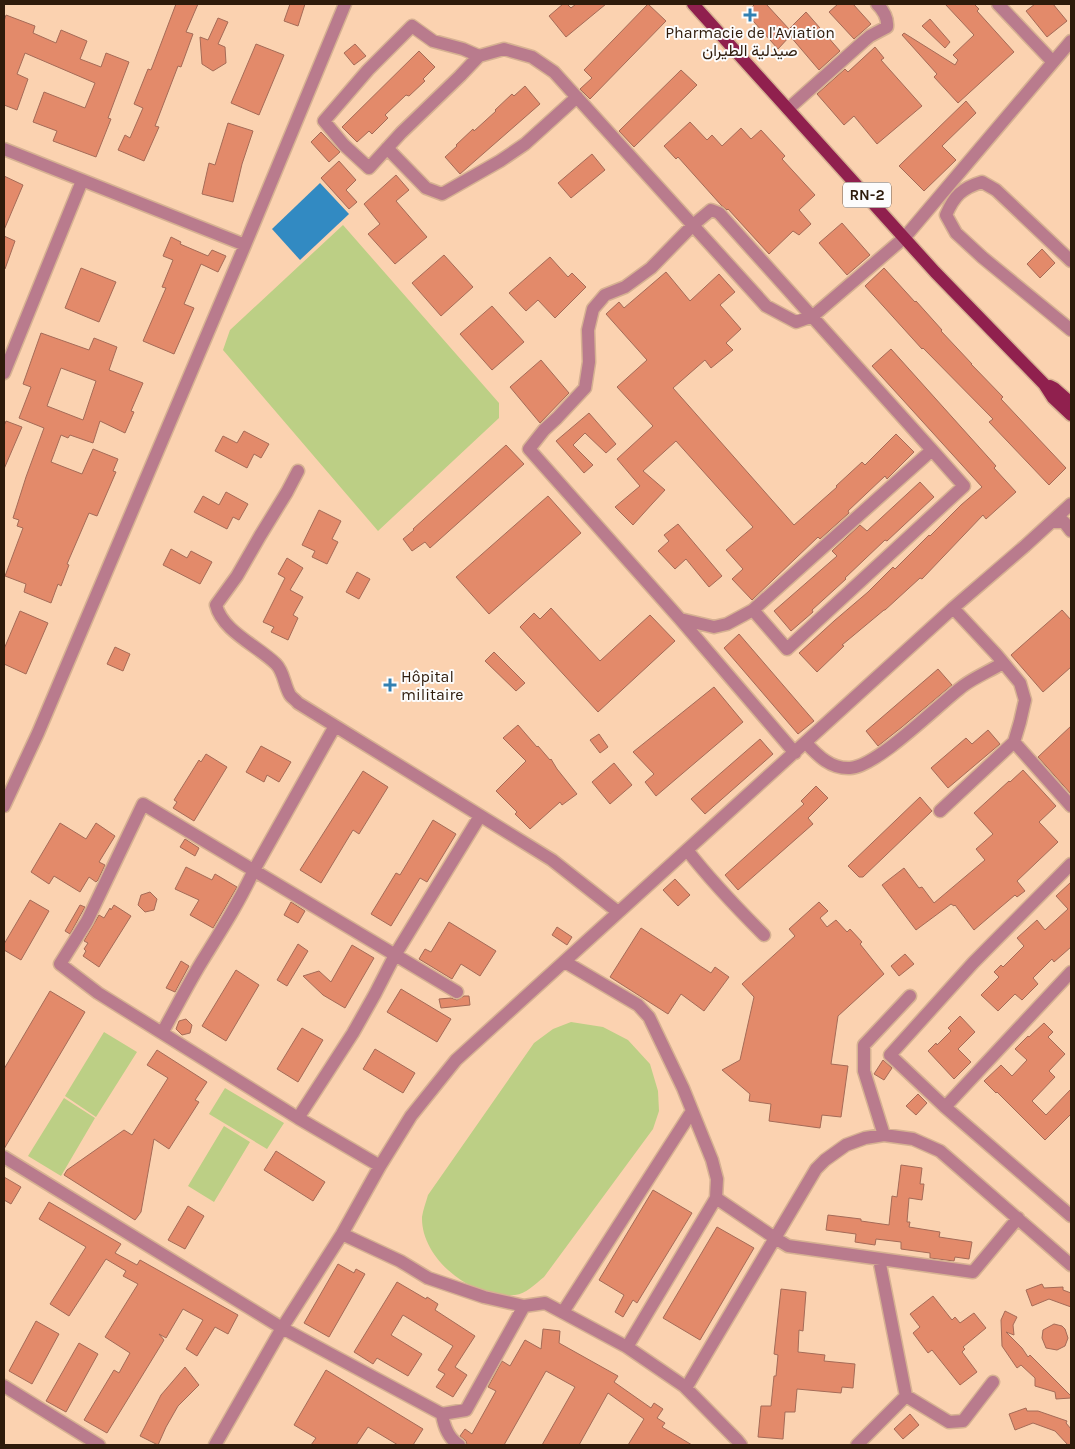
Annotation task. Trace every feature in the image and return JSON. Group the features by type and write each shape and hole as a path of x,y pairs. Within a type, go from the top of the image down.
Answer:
{"main road":[{"name":"RN-2","path":"692,4 935,272 1044,384 1053,398 1071,416"},
{"name":"RN-2","path":"1044,384 1054,388 1071,403"}],"street":[{"path":"4,806 38,733 345,4"},
{"path":"788,109 864,41 887,27 886,16 877,4"},
{"path":"998,4 1053,62"},
{"path":"479,56 463,49 433,41 412,26 368,70 324,121 344,145 369,168 479,56 504,49 532,57 554,72 766,306 796,322 813,316 905,237 1071,41"},
{"path":"387,148 426,188 442,194 500,161 525,144 577,97"},
{"path":"4,149 245,245"},
{"path":"4,373 82,181"},
{"path":"1071,261 996,190 982,182 969,186 952,201 946,215 956,233 982,257 1071,330"},
{"path":"754,610 787,649 964,486 719,213 711,210 692,225 651,268 624,287 604,295 593,309 588,330 589,362 584,388 544,430 529,449 680,619 795,753"},
{"path":"680,619 714,627 727,624 754,610 932,450"},
{"path":"298,471 237,576 216,605 218,614 227,625 277,664 283,674 290,696 298,703 552,860 618,912"},
{"path":"215,1445 282,1328 342,1234 380,1166 411,1116 456,1060 953,608 1071,504"},
{"path":"1052,522 1063,516 1071,520"},
{"path":"1052,522 1064,522 1071,531"},
{"path":"940,811 1014,742 1025,700 1020,683 953,608"},
{"path":"806,743 822,760 836,766 851,768 871,761 887,750 965,685 1003,663"},
{"path":"162,1033 203,959 224,928 254,870 335,726"},
{"path":"1014,742 1071,806"},
{"path":"380,1166 298,1118 162,1033 98,992 60,964 87,921 143,804 456,992"},
{"path":"298,1118 371,1002 394,955 480,816"},
{"path":"687,850 711,880 764,935"},
{"path":"1071,864 973,963 890,1055 945,1107 1071,1216"},
{"path":"565,962 638,1005 649,1017 692,1111 712,1160 717,1179 716,1198 627,1347"},
{"path":"945,1107 1071,972"},
{"path":"884,1135 864,1071 864,1045 910,996"},
{"path":"563,1312 692,1111"},
{"path":"686,1388 816,1169 846,1145 864,1138 884,1135 913,1139 940,1151 1071,1265"},
{"path":"4,1157 282,1328 442,1414 466,1410 524,1306"},
{"path":"716,1198 788,1246 972,1272 1018,1218"},
{"path":"342,1234 428,1278 484,1297 524,1306 545,1303 563,1312 627,1347 686,1388 741,1445"},
{"path":"879,1259 906,1396 949,1422 963,1421 993,1382"},
{"path":"4,1386 99,1445"},
{"path":"857,1445 906,1396"},
{"path":"442,1414 444,1426 453,1441 458,1445"}],"green space":[{"path":"343,225 499,403 499,418 378,531 223,350 230,330"},
{"path":"571,1022 603,1027 628,1040 650,1064 658,1091 659,1111 653,1129 544,1277 523,1293 515,1295 499,1295 483,1291 467,1284 453,1274 440,1262 430,1248 424,1233 422,1217 428,1195 534,1043 553,1029"},
{"path":"104,1032 137,1052 96,1117 65,1096"},
{"path":"225,1088 284,1123 267,1149 209,1114"},
{"path":"64,1098 95,1118 61,1176 28,1156"},
{"path":"224,1126 250,1142 214,1202 188,1186"}],"water":[{"path":"320,183 349,214 300,260 272,229"}],"building":[{"path":"176,4 198,4 186,32 193,34 181,67 178,66 155,126 159,127 144,161 118,150 125,135 130,138 143,108 134,104 148,69 151,70"},
{"path":"290,4 305,4 298,26 284,21"},
{"path":"563,4 567,4 571,8 576,4 606,4 566,37 549,16"},
{"path":"648,4 666,21 590,99 580,89 592,78 584,70"},
{"path":"755,4 766,4 789,29 806,12 840,51 819,70 790,36 778,49 746,13"},
{"path":"838,4 853,4 871,24 854,39 829,12"},
{"path":"945,4 974,4 979,9 977,11 1014,52 958,103 934,77 937,74 902,35 904,33 955,65 958,60 953,55 974,35"},
{"path":"1035,4 1053,4 1067,21 1047,37 1026,11"},
{"path":"6,15 35,26 33,33 56,43 61,30 87,41 80,59 101,67 106,53 129,62 108,118 111,119 96,157 53,141 57,131 33,122 44,92 85,108 95,83 25,53 17,74 28,79 17,110 4,105 4,21"},
{"path":"218,18 228,22 218,44 225,47 226,63 213,71 202,64 200,37 208,40"},
{"path":"930,19 950,42 945,48 922,26"},
{"path":"256,44 284,55 259,115 231,103"},
{"path":"355,44 366,56 354,65 344,53"},
{"path":"875,47 884,58 881,60 922,106 877,144 854,116 844,125 817,94 845,69 848,72"},
{"path":"419,51 435,67 423,79 425,81 409,96 406,95 385,115 388,118 372,134 369,131 357,142 342,127"},
{"path":"681,70 697,85 634,147 619,131"},
{"path":"525,86 540,104 460,174 445,157 512,94 514,96"},
{"path":"966,101 976,113 942,146 956,160 924,191 899,166"},
{"path":"690,122 707,140 712,135 722,146 741,128 751,139 761,130 785,156 782,159 815,195 799,210 811,224 799,235 793,231 769,254 678,157 676,159 664,146"},
{"path":"228,123 253,131 242,164 233,202 202,194 209,163 215,165"},
{"path":"321,132 340,152 329,162 311,142"},
{"path":"592,154 605,170 571,198 558,183"},
{"path":"339,161 356,180 346,190 357,202 349,209 321,178"},
{"path":"396,175 409,190 396,201 427,237 395,264 368,234 380,224 364,204"},
{"path":"4,176 23,185 4,230"},
{"path":"842,223 870,255 847,275 819,243"},
{"path":"4,236 15,241 5,269 4,269"},
{"path":"171,237 181,242 180,244 208,256 212,250 226,256 218,272 201,264 184,304 194,308 174,354 143,341 166,288 162,287 173,260 163,256"},
{"path":"1042,249 1055,263 1040,278 1027,264"},
{"path":"444,255 473,287 441,316 412,283"},
{"path":"550,257 568,277 572,273 586,287 555,318 538,300 526,311 509,293"},
{"path":"81,268 116,282 99,322 65,308"},
{"path":"884,268 1003,397 1001,399 1066,468 1049,485 989,422 993,419 922,349 865,286"},
{"path":"666,272 690,301 719,274 735,292 720,305 741,329 726,343 733,350 711,368 705,360 673,388 794,525 862,462 865,465 896,434 914,452 887,479 885,476 848,511 849,513 820,539 818,537 752,600 732,579 743,569 726,550 753,527 676,441 643,471 665,490 633,525 615,507 640,486 617,459 653,426 617,387 647,360 606,314 619,302 624,308"},
{"path":"492,306 524,342 492,370 460,334"},
{"path":"41,333 89,350 94,338 117,347 109,370 143,383 131,411 134,412 125,433 100,421 93,443 70,435 68,438 61,435 51,462 82,474 93,449 118,459 113,471 116,472 97,516 89,513 67,564 69,565 61,586 58,584 51,603 24,592 26,584 5,576 23,528 17,526 19,520 13,518 44,428 19,418 31,387 23,384","holes":["61,368 96,381 83,420 47,406"]},
{"path":"891,349 996,466 994,468 1016,492 986,519 983,515 922,579 920,578 842,645 844,646 817,672 799,653 868,592 893,567 895,569 982,487 872,366"},
{"path":"541,360 569,393 540,423 510,387"},
{"path":"589,413 616,444 606,453 585,433 573,445 593,465 584,473 556,441"},
{"path":"6,421 22,427 4,469 4,426"},
{"path":"244,431 269,444 261,458 254,454 247,468 215,451 223,436 237,443"},
{"path":"506,445 524,464 430,548 425,542 412,551 403,539"},
{"path":"920,482 934,497 887,541 885,540 812,610 813,612 791,631 774,611 837,556 832,551 860,525 867,531"},
{"path":"226,492 248,504 239,520 233,517 227,529 194,512 203,496 219,505"},
{"path":"548,496 581,533 489,614 456,577"},
{"path":"319,510 341,521 332,539 338,542 327,564 312,557 315,551 302,545"},
{"path":"678,524 722,576 709,587 686,559 675,569 658,551 669,541 664,535"},
{"path":"171,549 187,558 191,551 212,562 200,584 163,565"},
{"path":"287,558 303,568 290,590 303,597 293,615 298,618 288,640 271,632 274,627 263,622 285,578 278,574"},
{"path":"357,572 370,579 359,599 346,592"},
{"path":"551,608 600,661 650,615 675,641 598,712 520,627 534,613 540,619"},
{"path":"1062,610 1071,620 1071,667 1043,692 1011,655"},
{"path":"20,611 48,623 26,674 4,664 4,649"},
{"path":"739,634 814,721 798,734 724,648"},
{"path":"115,647 130,654 123,671 107,664"},
{"path":"494,652 525,683 516,691 485,661"},
{"path":"938,669 952,685 878,746 866,731"},
{"path":"714,687 743,722 656,796 645,782 654,774 633,752"},
{"path":"518,725 537,747 551,759 577,794 562,805 560,802 530,829 515,814 517,812 496,791 526,761 503,738"},
{"path":"1071,726 1071,794 1038,757"},
{"path":"988,730 1000,744 948,788 931,768 966,738 972,744"},
{"path":"599,734 608,747 600,753 590,740"},
{"path":"760,739 773,754 705,814 691,799"},
{"path":"261,746 291,762 279,782 267,775 264,782 246,772"},
{"path":"206,754 227,767 194,821 173,808 177,802 174,800 199,760 201,762"},
{"path":"614,763 632,785 610,804 592,782"},
{"path":"1023,770 1056,806 1039,822 1058,842 1017,881 1025,891 1017,897 1015,895 974,930 955,905 951,904 916,930 882,885 904,868 919,888 922,887 934,903 985,860 976,849 993,834 974,813"},
{"path":"363,771 388,787 359,834 353,830 321,883 300,870"},
{"path":"816,786 828,798 808,818 813,824 738,890 725,875 804,804 801,801"},
{"path":"920,797 932,811 863,877 859,877 848,866"},
{"path":"433,820 456,834 427,882 420,878 391,926 371,914 396,873 400,875"},
{"path":"60,823 86,839 96,823 115,836 99,862 105,865 98,880 96,882 89,877 80,892 54,876 49,884 31,872"},
{"path":"185,839 199,848 195,856 180,847"},
{"path":"186,867 212,880 215,874 237,887 213,928 190,915 199,900 175,889"},
{"path":"675,879 690,895 678,906 663,890"},
{"path":"1071,882 1071,947 1054,962 1052,959 1033,978 1038,984 1022,1000 1015,994 998,1011 981,995 999,977 994,972 1001,965 1003,967 1024,946 1017,938 1037,920 1045,930 1068,909 1056,896"},
{"path":"150,892 157,899 154,910 145,912 138,905 141,895"},
{"path":"30,900 49,911 21,960 4,950 4,944"},
{"path":"291,902 305,911 298,923 284,915"},
{"path":"819,902 828,911 820,918 827,927 836,920 847,932 850,929 862,942 860,944 884,974 838,1016 831,1064 848,1066 841,1117 822,1115 820,1128 769,1121 771,1104 749,1101 750,1094 722,1070 740,1060 754,997 742,984 795,936 789,929"},
{"path":"80,905 85,907 70,934 65,931"},
{"path":"114,905 131,916 99,967 83,956 86,951 84,949 88,943 84,941 99,915 104,918"},
{"path":"449,922 496,951 480,976 461,964 452,979 419,959 425,949 431,952"},
{"path":"557,927 572,937 567,945 552,935"},
{"path":"641,928 711,973 715,967 729,977 704,1011 681,994 668,1014 610,977"},
{"path":"298,944 308,951 287,986 277,980"},
{"path":"352,945 374,958 345,1008 323,995 303,976 319,971 331,982"},
{"path":"905,954 914,964 899,976 891,966"},
{"path":"181,961 189,966 175,992 166,988"},
{"path":"236,970 259,985 226,1041 202,1026"},
{"path":"401,989 451,1019 437,1042 387,1012"},
{"path":"50,991 85,1012 4,1149 4,1069"},
{"path":"464,996 469,996 470,1005 441,1008 439,999 451,998 457,1000"},
{"path":"960,1016 975,1032 958,1049 971,1062 954,1079 928,1051 951,1031 948,1028"},
{"path":"186,1019 192,1025 190,1033 182,1035 176,1029 179,1021"},
{"path":"1044,1023 1053,1032 1048,1037 1065,1054 1049,1071 1055,1077 1032,1101 1046,1115 1071,1089 1071,1114 1045,1140 984,1081 1001,1065 1012,1076 1027,1060 1015,1049"},
{"path":"302,1028 323,1040 298,1082 277,1069"},
{"path":"375,1049 415,1073 403,1093 363,1069"},
{"path":"157,1050 207,1082 195,1100 199,1102 169,1149 154,1139 141,1212 135,1220 64,1175 67,1170 124,1130 132,1135 168,1078 147,1065"},
{"path":"883,1060 892,1068 884,1080 874,1074"},
{"path":"918,1094 927,1103 916,1115 906,1106"},
{"path":"276,1151 325,1182 313,1201 264,1170"},
{"path":"901,1165 922,1168 920,1184 924,1184 922,1200 909,1198 907,1222 910,1222 909,1227 940,1232 939,1237 972,1242 969,1259 955,1257 954,1261 930,1258 930,1253 901,1249 901,1242 876,1239 875,1245 855,1242 856,1234 826,1230 828,1215 889,1225 892,1196 897,1197"},
{"path":"4,1177 21,1187 11,1204 4,1200"},
{"path":"653,1190 692,1213 637,1303 633,1300 623,1317 615,1312 624,1295 599,1280"},
{"path":"49,1202 121,1244 115,1253 137,1265 140,1260 238,1315 228,1334 215,1327 197,1356 186,1349 203,1320 183,1309 166,1338 159,1334 164,1340 107,1433 84,1420 114,1370 119,1373 130,1353 105,1337 138,1284 123,1276 126,1271 106,1259 69,1316 50,1304 86,1247 39,1219"},
{"path":"188,1206 204,1216 185,1249 168,1240"},
{"path":"717,1227 754,1248 700,1340 663,1318"},
{"path":"338,1264 354,1273 356,1269 365,1274 329,1337 304,1323"},
{"path":"397,1282 438,1304 435,1310 475,1336 455,1367 467,1375 453,1397 436,1387 445,1374 438,1370 453,1346 403,1315 391,1335 422,1354 408,1376 377,1358 373,1364 354,1352"},
{"path":"1042,1284 1044,1288 1063,1287 1063,1290 1071,1293 1071,1307 1049,1299 1032,1306 1026,1290"},
{"path":"781,1289 806,1292 803,1331 799,1330 798,1352 825,1355 824,1361 855,1364 853,1388 842,1387 841,1393 797,1389 795,1412 785,1412 783,1439 758,1437 761,1406 771,1406 774,1376 776,1376 778,1355 774,1354"},
{"path":"933,1296 952,1320 955,1317 960,1323 974,1313 986,1328 963,1347 965,1349 962,1352 977,1372 960,1385 932,1350 928,1353 913,1333 920,1327 910,1314"},
{"path":"1005,1311 1017,1317 1013,1325 1014,1335 1006,1332 1028,1357 1030,1355 1071,1398 1056,1399 1055,1392 1035,1386 1035,1378 1021,1365 1017,1368 1002,1346 1001,1320"},
{"path":"36,1321 59,1334 32,1384 9,1371"},
{"path":"1054,1324 1065,1329 1068,1338 1065,1346 1057,1350 1046,1348 1042,1338 1043,1330"},
{"path":"543,1329 560,1331 559,1343 618,1376 614,1382 651,1408 654,1403 663,1409 657,1418 665,1423 662,1427 692,1445 628,1445 644,1419 608,1393 579,1445 542,1445 575,1387 546,1371 504,1445 467,1445 466,1441 460,1436 465,1429 472,1434 496,1391 488,1387 502,1361 510,1366 525,1340 541,1349"},
{"path":"79,1343 98,1354 66,1412 46,1401"},
{"path":"185,1367 199,1385 178,1406 158,1445 140,1436 161,1395"},
{"path":"326,1370 423,1429 413,1445 398,1445 368,1427 356,1445 311,1445 316,1438 294,1425"},
{"path":"1026,1408 1027,1411 1038,1411 1067,1421 1066,1423 1071,1429 1071,1445 1068,1445 1055,1431 1033,1423 1015,1430 1009,1414"},
{"path":"910,1414 919,1425 903,1439 894,1429"}],"place":[{"name":"Pharmacie de l'Aviation صيدلية الطيران","path":"750,15"},
{"name":"Hôpital militaire","path":"390,685"}]}
